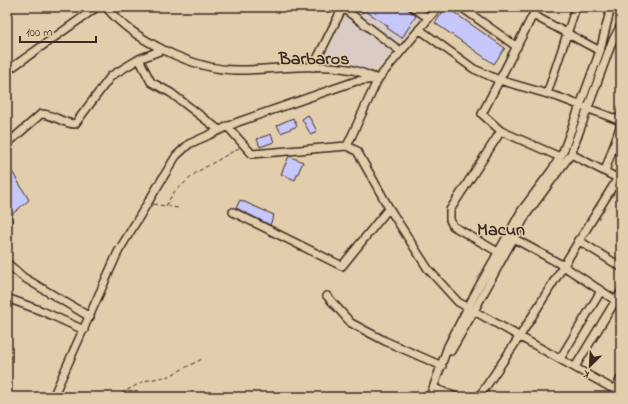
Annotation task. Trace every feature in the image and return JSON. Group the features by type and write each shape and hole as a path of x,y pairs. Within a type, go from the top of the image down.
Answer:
{"street":[{"path":"7,71 97,7"},
{"path":"313,67 343,7 400,51"},
{"path":"413,7 428,18"},
{"path":"347,146 378,79 438,7"},
{"path":"461,7 517,47"},
{"path":"538,7 498,80 482,114 501,131 560,157"},
{"path":"547,94 576,7"},
{"path":"471,310 498,252 522,210 560,157 581,106 600,51 611,7"},
{"path":"107,9 139,36 176,57 236,70 313,67 354,70 378,79"},
{"path":"533,16 600,51"},
{"path":"430,397 448,346 471,310 526,215 570,154 612,42 621,25"},
{"path":"419,29 474,69 498,80 547,94 621,121"},
{"path":"7,144 41,114 48,114 69,124 75,124 111,76 139,59 162,50"},
{"path":"139,59 151,82 171,93 219,130"},
{"path":"53,397 118,252 176,156 189,144 227,126 356,82 378,79"},
{"path":"605,171 621,124"},
{"path":"227,126 252,154 347,146 357,151 389,208 428,269 458,302 615,390 621,378"},
{"path":"498,252 453,226 449,216 450,210 501,131"},
{"path":"478,397 520,336 562,265 619,179 570,154"},
{"path":"233,212 342,266 389,208"},
{"path":"513,238 562,265 618,302"},
{"path":"578,240 620,263"},
{"path":"7,263 23,277 90,316"},
{"path":"560,359 601,291"},
{"path":"575,367 618,302 621,292"},
{"path":"327,296 351,323 385,341 442,365"},
{"path":"7,298 42,311 84,330"},
{"path":"434,388 456,397"}],"path":[{"path":"166,206 173,193 197,172 244,145"},
{"path":"147,203 178,208"},
{"path":"115,397 144,381 169,376 202,359"}],"shaded area":[{"path":"346,7 408,7 422,17 385,63 367,70 319,61"}],"building":[{"path":"352,7 392,7 398,11 401,7 405,7 416,16 402,38 387,28 388,26 364,10 362,13"},
{"path":"446,7 505,48 494,64 435,23"},
{"path":"308,115 317,131 311,135 302,119"},
{"path":"293,118 297,126 281,133 277,125"},
{"path":"271,134 274,142 260,147 257,139"},
{"path":"289,156 303,162 295,180 281,174"},
{"path":"7,163 29,200 10,216 13,221 7,226"},
{"path":"240,200 274,215 270,225 236,208"}],"waterway":[{"path":"7,76 103,8"}],"district":[{"name":"Barbaros","path":"314,60"},
{"name":"Macun","path":"501,231"}]}
